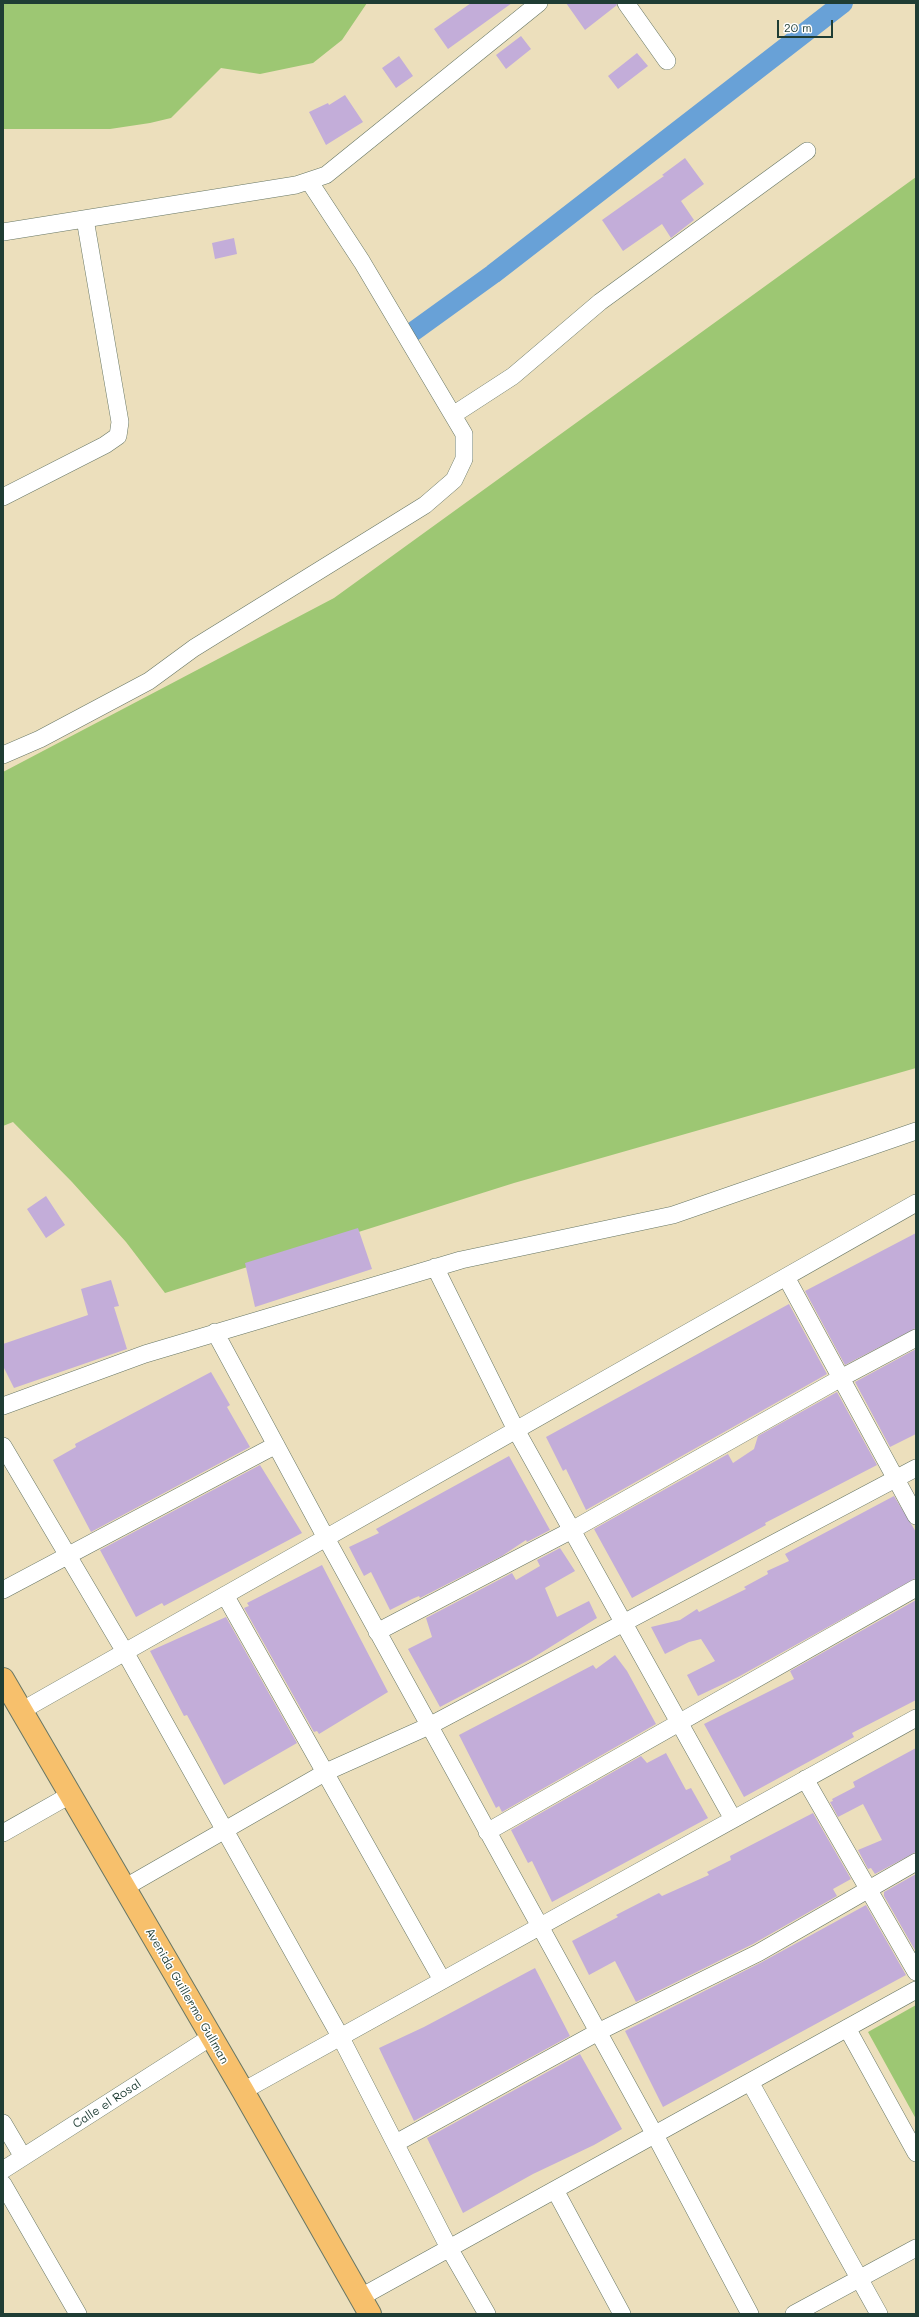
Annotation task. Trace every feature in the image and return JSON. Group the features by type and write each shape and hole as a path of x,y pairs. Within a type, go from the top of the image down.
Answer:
{"main road":[{"name":"Avenida Guillermo Gullman","path":"3,1679 243,2091 366,2306"}],"street":[{"path":"3,232 309,181 326,175 340,166 539,3"},
{"path":"626,3 667,61"},
{"path":"453,415 513,376 600,302 807,151"},
{"path":"3,755 40,739 149,681 194,648 425,506 454,480 464,459 464,434 362,262 309,181"},
{"path":"3,497 105,445 118,436 120,422 85,219"},
{"path":"3,1406 145,1354 461,1260 673,1215 916,1131"},
{"path":"21,1711 916,1203"},
{"path":"436,1268 516,1430 733,1819"},
{"path":"786,1277 916,1516"},
{"path":"216,1332 377,1632 655,2135 750,2314"},
{"path":"377,1632 572,1530 841,1378 916,1338"},
{"path":"3,1590 276,1445"},
{"path":"3,1446 69,1555 125,1652 340,2036 449,2248 487,2314"},
{"path":"124,1888 224,1829 326,1772 429,1726 916,1468"},
{"path":"487,1832 916,1588"},
{"path":"225,1595 442,1980"},
{"path":"243,2091 916,1718"},
{"path":"805,1779 916,1972"},
{"path":"3,1833 70,1795"},
{"path":"396,2143 598,2032 758,1953 916,1862"},
{"path":"366,2306 449,2248 916,1990"},
{"path":"847,2028 916,2153"},
{"name":"Calle el Rosal","path":"3,2170 211,2037"},
{"path":"750,2082 879,2314"},
{"path":"3,2123 23,2157"},
{"path":"3,2184 78,2314"},
{"path":"555,2190 622,2314"},
{"path":"794,2314 916,2248"}],"green space":[{"path":"3,3 367,3 342,40 313,63 260,74 221,68 171,118 110,129 3,129"},
{"path":"916,177 916,1068 514,1183 165,1293 126,1242 72,1182 13,1122 3,1126 3,772 334,598"},
{"path":"916,2005 916,2119 868,2032"}],"building":[{"path":"471,3 512,3 448,49 434,29"},
{"path":"566,3 616,3 617,5 585,30"},
{"path":"521,36 531,49 506,69 496,55"},
{"path":"637,53 648,66 618,89 608,76"},
{"path":"399,56 413,76 396,88 382,68"},
{"path":"345,95 363,122 326,145 309,112 328,103 329,105"},
{"path":"685,158 704,184 681,201 694,220 671,238 662,224 623,251 602,220 664,176 662,175"},
{"path":"234,238 237,254 215,259 212,243"},
{"path":"46,1196 65,1225 46,1238 27,1209"},
{"path":"358,1228 372,1269 255,1307 245,1263"},
{"path":"916,1233 916,1328 845,1365 805,1291"},
{"path":"111,1280 119,1306 114,1307 127,1349 14,1388 3,1366 3,1344 88,1315 81,1289"},
{"path":"789,1304 827,1374 586,1510 566,1469 563,1471 546,1437"},
{"path":"916,1349 916,1434 890,1447 855,1382"},
{"path":"211,1372 230,1405 227,1407 250,1447 91,1532 53,1460 76,1447 75,1444"},
{"path":"837,1392 877,1465 765,1523 766,1525 632,1598 594,1529 728,1454 733,1463 754,1449 758,1436"},
{"path":"509,1456 550,1530 527,1542 526,1540 502,1556 420,1598 419,1596 390,1610 371,1572 364,1576 349,1547 379,1533 376,1529"},
{"path":"260,1465 302,1533 164,1606 162,1603 136,1617 100,1550"},
{"path":"894,1496 916,1532 916,1578 738,1677 698,1696 687,1675 715,1661 701,1639 689,1642 665,1654 651,1627 680,1620 697,1609 699,1612 746,1589 744,1587 768,1574 767,1571 789,1561 785,1554"},
{"path":"560,1548 575,1571 545,1588 557,1617 589,1601 597,1618 531,1659 440,1707 408,1649 432,1637 426,1618 512,1573 516,1580 540,1566 537,1560"},
{"path":"322,1565 388,1692 319,1734 317,1731 314,1732 244,1608 249,1606 247,1603"},
{"path":"916,1600 916,1700 852,1733 854,1737 744,1797 704,1724 794,1679 790,1671"},
{"path":"226,1617 297,1743 224,1785 187,1715 184,1716 150,1651"},
{"path":"615,1655 627,1671 656,1724 502,1812 499,1806 496,1808 459,1735 593,1665 596,1669"},
{"path":"916,1748 916,1852 875,1874 871,1868 868,1869 858,1850 882,1840 863,1804 838,1817 830,1802 833,1801 832,1799 855,1787 853,1782"},
{"path":"666,1753 686,1790 691,1788 708,1818 552,1902 532,1861 528,1863 511,1830 641,1756 647,1763"},
{"path":"813,1813 851,1879 833,1889 837,1896 753,1944 636,2002 615,1961 589,1975 572,1941 618,1917 616,1915 659,1893 662,1896 709,1875 707,1872 731,1860 730,1856"},
{"path":"916,1874 916,1952 884,1896 884,1892"},
{"path":"866,1905 906,1975 663,2107 625,2031 762,1962"},
{"path":"535,1968 570,2036 414,2121 379,2048 424,2027"},
{"path":"580,2054 622,2129 594,2145 533,2174 463,2213 427,2138"}],"waterway":[{"path":"414,331 493,274 843,3"}]}
